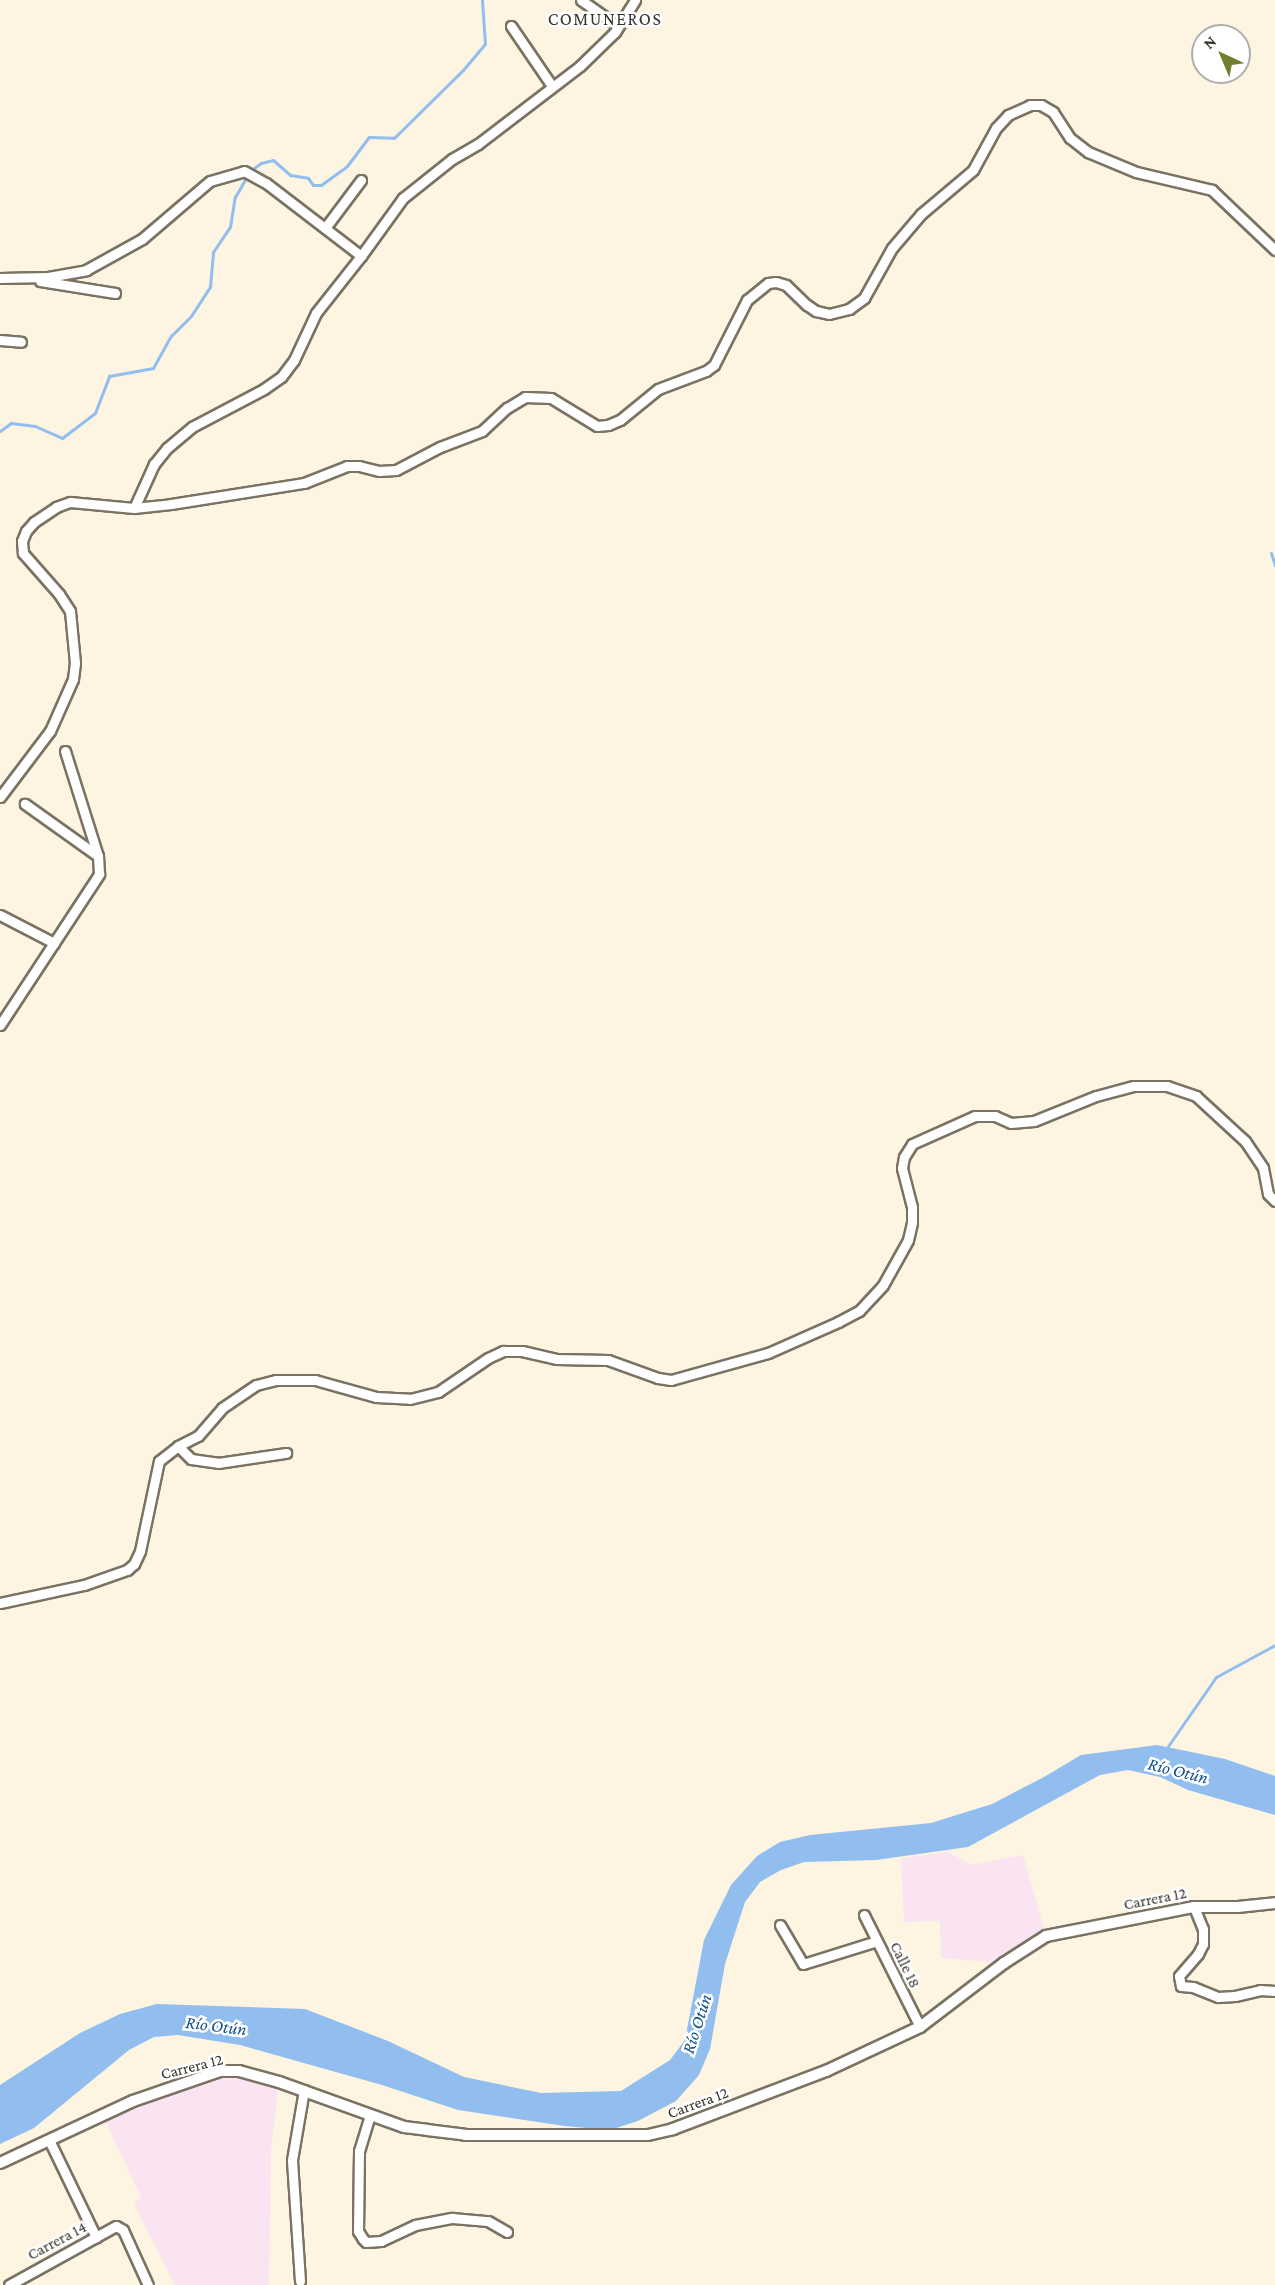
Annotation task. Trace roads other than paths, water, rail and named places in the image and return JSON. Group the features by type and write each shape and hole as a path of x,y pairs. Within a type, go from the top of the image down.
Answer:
{"street":[{"path":"581,0 618,26"},
{"path":"134,508 154,464 167,448 192,427 264,389 281,377 294,360 316,314 403,198 452,159 478,144 580,66 618,26 635,0"},
{"path":"511,26 552,86"},
{"path":"0,797 50,731 73,679 75,663 70,611 59,594 23,553 22,542 26,531 34,522 56,507 70,502 134,508 171,504 304,483 347,466 359,466 379,471 396,470 440,447 482,431 507,408 525,397 551,398 597,426 620,420 658,389 706,371 714,365 747,300 768,283 776,282 786,285 807,305 816,311 829,314 849,309 864,298 892,249 921,213 973,170 996,128 1008,115 1030,105 1041,105 1053,112 1070,138 1088,152 1136,172 1212,190 1275,250"},
{"path":"0,278 48,277 86,270 142,239 210,182 247,171 361,256"},
{"path":"325,228 361,180"},
{"path":"20,278 115,293"},
{"path":"0,340 21,342"},
{"path":"0,1025 99,874 98,856 65,751"},
{"path":"25,804 98,856"},
{"path":"0,915 54,944"},
{"path":"0,1603 119,1575 134,1564 140,1551 159,1461 178,1446 198,1436 222,1408 240,1393 256,1385 276,1380 315,1380 376,1397 410,1399 438,1392 503,1351 522,1351 556,1359 608,1360 658,1378 671,1380 768,1353 859,1311 883,1285 908,1240 912,1222 909,1187 902,1168 904,1157 912,1144 975,1116 995,1116 1011,1123 1034,1121 1096,1096 1124,1088 1167,1086 1196,1096 1245,1141 1263,1168 1268,1194 1275,1201"},
{"path":"178,1446 191,1459 218,1463 286,1453"},
{"name":"Carrera 12","path":"0,2163 172,2085 220,2072 239,2071 304,2090 404,2127 465,2135 648,2135 673,2129 825,2071 920,2027 1004,1962 1046,1936 1194,1907 1238,1907 1275,1903"},
{"path":"1194,1907 1203,1929 1203,1944 1198,1954 1179,1976 1181,1986 1193,1987 1218,1997 1235,1996 1260,1989 1275,1991"},
{"name":"Calle 18","path":"864,1915 920,2027"},
{"path":"780,1925 803,1964 877,1941"},
{"path":"300,2281 292,2160 304,2090"},
{"path":"370,2115 359,2151 358,2231 366,2242 381,2241 415,2225 452,2218 488,2221 507,2232"},
{"path":"50,2142 96,2236"},
{"name":"Carrera 14","path":"9,2285 116,2226 121,2227 148,2285"}],"water":[{"name":"Río Otún","path":"1157,1745 1225,1759 1275,1776 1275,1815 1188,1790 1160,1777 1128,1770 1100,1775 968,1847 876,1860 804,1862 781,1870 760,1882 745,1902 725,1964 710,2049 699,2075 676,2101 638,2121 610,2130 564,2126 458,2110 382,2085 240,2045 178,2035 154,2037 129,2050 34,2128 0,2144 0,2085 80,2033 120,2014 157,2004 305,2009 388,2041 464,2077 541,2093 621,2091 670,2060 685,2040 704,1940 731,1885 757,1856 780,1842 810,1835 931,1823 992,1804 1081,1755"}],"waterway":[{"path":"0,431 11,423 35,426 62,438 95,413 109,376 153,368 171,336 191,316 210,287 213,252 230,227 235,197 250,171 261,163 273,160 290,175 308,178 313,185 321,185 347,166 369,137 394,138 463,70 485,44 482,0"},
{"path":"1271,553 1275,565"},
{"path":"1166,1749 1216,1677 1275,1645"}],"district":[{"name":"COMUNEROS","path":"605,19"}]}
